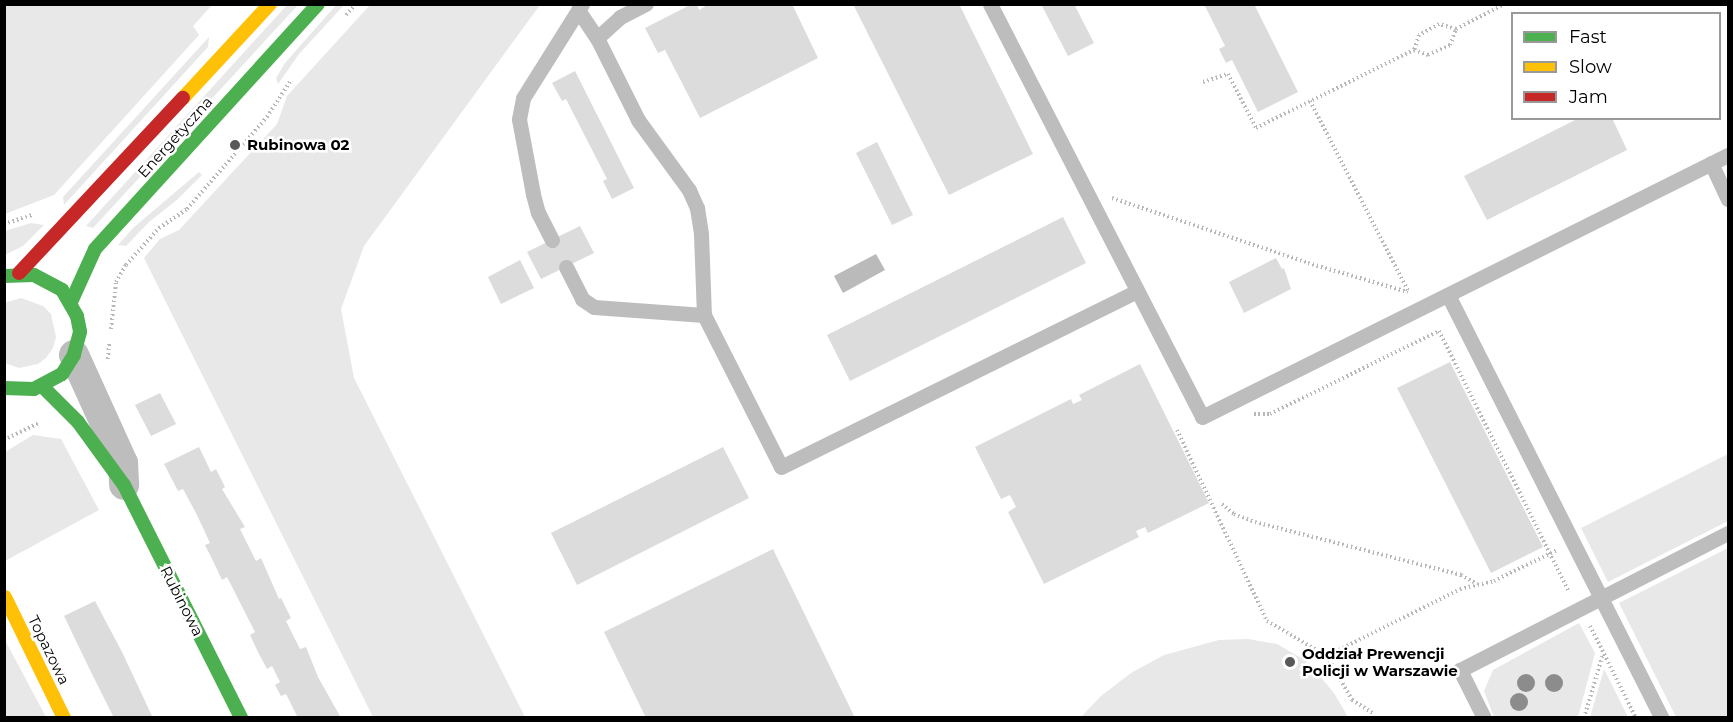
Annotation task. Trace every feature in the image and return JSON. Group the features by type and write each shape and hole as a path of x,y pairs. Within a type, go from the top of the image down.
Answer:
{"street":[{"name":"Energetyczna","path":"19,273 270,4"},
{"name":"Energetyczna","path":"71,302 95,249 318,4"},
{"path":"4,276 19,273 49,280 62,290 71,302 80,332 75,355 62,374 42,386 18,390 4,388"},
{"name":"Rubinowa","path":"75,355 123,463 124,485"},
{"name":"Rubinowa","path":"42,386 78,422 124,485 241,717"},
{"name":"Topazowa","path":"5,597 64,717"}],"lane":[{"path":"597,38 620,17 646,4"},
{"path":"990,4 1202,417 1728,155"},
{"path":"552,240 538,213 519,119 523,98 580,7 638,120 689,190 697,208 701,234 704,315 781,467 1137,291"},
{"path":"1711,164 1728,199"},
{"path":"566,267 582,299 594,307 704,315"},
{"path":"1448,295 1662,717"},
{"path":"1484,717 1460,670 1728,533"}],"path":[{"path":"341,20 356,4"},
{"path":"1414,50 1428,55 1450,45 1456,29 1505,4"},
{"path":"1203,82 1228,74 1256,128 1414,50 1419,35 1439,24 1456,29"},
{"path":"107,361 116,282 126,265 159,228 194,200 267,117 293,76"},
{"path":"1086,189 1308,263 1409,292 1310,101"},
{"path":"4,224 40,212"},
{"path":"1233,402 1258,415 1270,414 1439,331 1573,601 1581,609 1636,717"},
{"path":"4,440 37,423 45,423"},
{"path":"1177,430 1267,621 1327,656 1352,700 1373,713"},
{"path":"1222,504 1234,514 1255,522 1461,575 1477,585"},
{"path":"1327,656 1460,589 1494,581 1574,542"},
{"path":"1584,717 1604,653"}],"shaded area":[{"path":"4,5 212,5 193,26 199,35 54,195 5,214"},
{"path":"287,5 298,5 93,228 86,226"},
{"path":"336,5 344,5 299,54 278,84 276,78 285,63"},
{"path":"370,5 540,5 364,246 341,309 354,378 525,717 373,717 144,258 160,239 179,230 277,124 287,96"},
{"path":"209,37 208,47 64,205 63,197"},
{"path":"199,172 202,175 178,199 149,222 126,246 118,245 133,228"},
{"path":"31,223 44,225 23,246 5,255 5,231"},
{"path":"876,254 885,270 843,293 834,276"},
{"path":"21,298 43,306 51,314 56,337 53,348 46,358 38,364 19,368 5,363 4,303"},
{"path":"33,435 61,439 99,510 5,561 5,452"},
{"path":"1728,454 1728,521 1608,582 1581,528"},
{"path":"1728,548 1728,717 1676,717 1619,603"},
{"path":"1579,623 1595,653 1578,717 1494,717 1484,691 1493,670"},
{"path":"1248,639 1277,644 1308,662 1334,693 1348,717 1081,717 1101,696 1131,673 1164,655 1219,640"},
{"path":"5,640 46,717 5,717"},
{"path":"1604,669 1628,717 1590,717"}],"building":[{"path":"692,4 697,4 699,10 709,4 792,4 818,58 700,118 665,50 658,53 645,28"},
{"path":"853,4 959,4 1033,154 949,195"},
{"path":"1041,4 1074,4 1094,43 1068,56"},
{"path":"1204,4 1254,4 1298,92 1258,112 1232,60 1226,63 1219,49 1225,46"},
{"path":"575,71 634,188 612,199 603,181 607,179 566,99 562,101 552,83"},
{"path":"1575,120 1613,120 1627,150 1487,220 1464,176"},
{"path":"877,142 913,215 892,225 856,153"},
{"path":"1063,217 1086,263 850,381 827,335"},
{"path":"580,226 594,253 541,279 527,252"},
{"path":"1276,258 1282,269 1284,268 1291,289 1244,313 1229,282"},
{"path":"520,260 534,288 501,304 488,277"},
{"path":"1450,362 1543,547 1491,573 1397,388"},
{"path":"1140,364 1209,503 1148,533 1145,527 1136,531 1139,537 1044,584 1008,512 1016,507 1010,495 1001,499 975,447 1071,399 1073,404 1082,400 1079,395"},
{"path":"160,393 176,424 151,436 135,405"},
{"path":"199,447 211,472 216,469 225,487 222,489 245,527 240,529 256,561 261,558 279,599 281,598 291,618 286,621 300,649 306,647 318,677 341,718 298,718 286,694 281,696 275,685 280,682 272,666 267,669 258,652 250,635 255,632 227,577 222,580 205,545 210,543 197,515 183,489 178,491 164,464"},
{"path":"723,447 749,498 577,585 551,533"},
{"path":"773,549 855,718 646,718 604,632"},
{"path":"95,601 153,718 114,718 89,668 64,616"}],"traffic: fast":[{"path":"71,302 95,249 318,4"},
{"path":"4,276 34,275 62,290 77,316 80,332 74,355 62,374 34,389 4,388"},
{"path":"42,386 78,422 124,485 241,718"}],"traffic: slow":[{"path":"183,98 270,4"},
{"path":"5,597 64,718"}],"traffic: jam":[{"path":"19,273 183,98"}],"place":[{"name":"Rubinowa 02","path":"235,145"},
{"name":"Oddział Prewencji Policji w Warszawie","path":"1290,662"}]}
